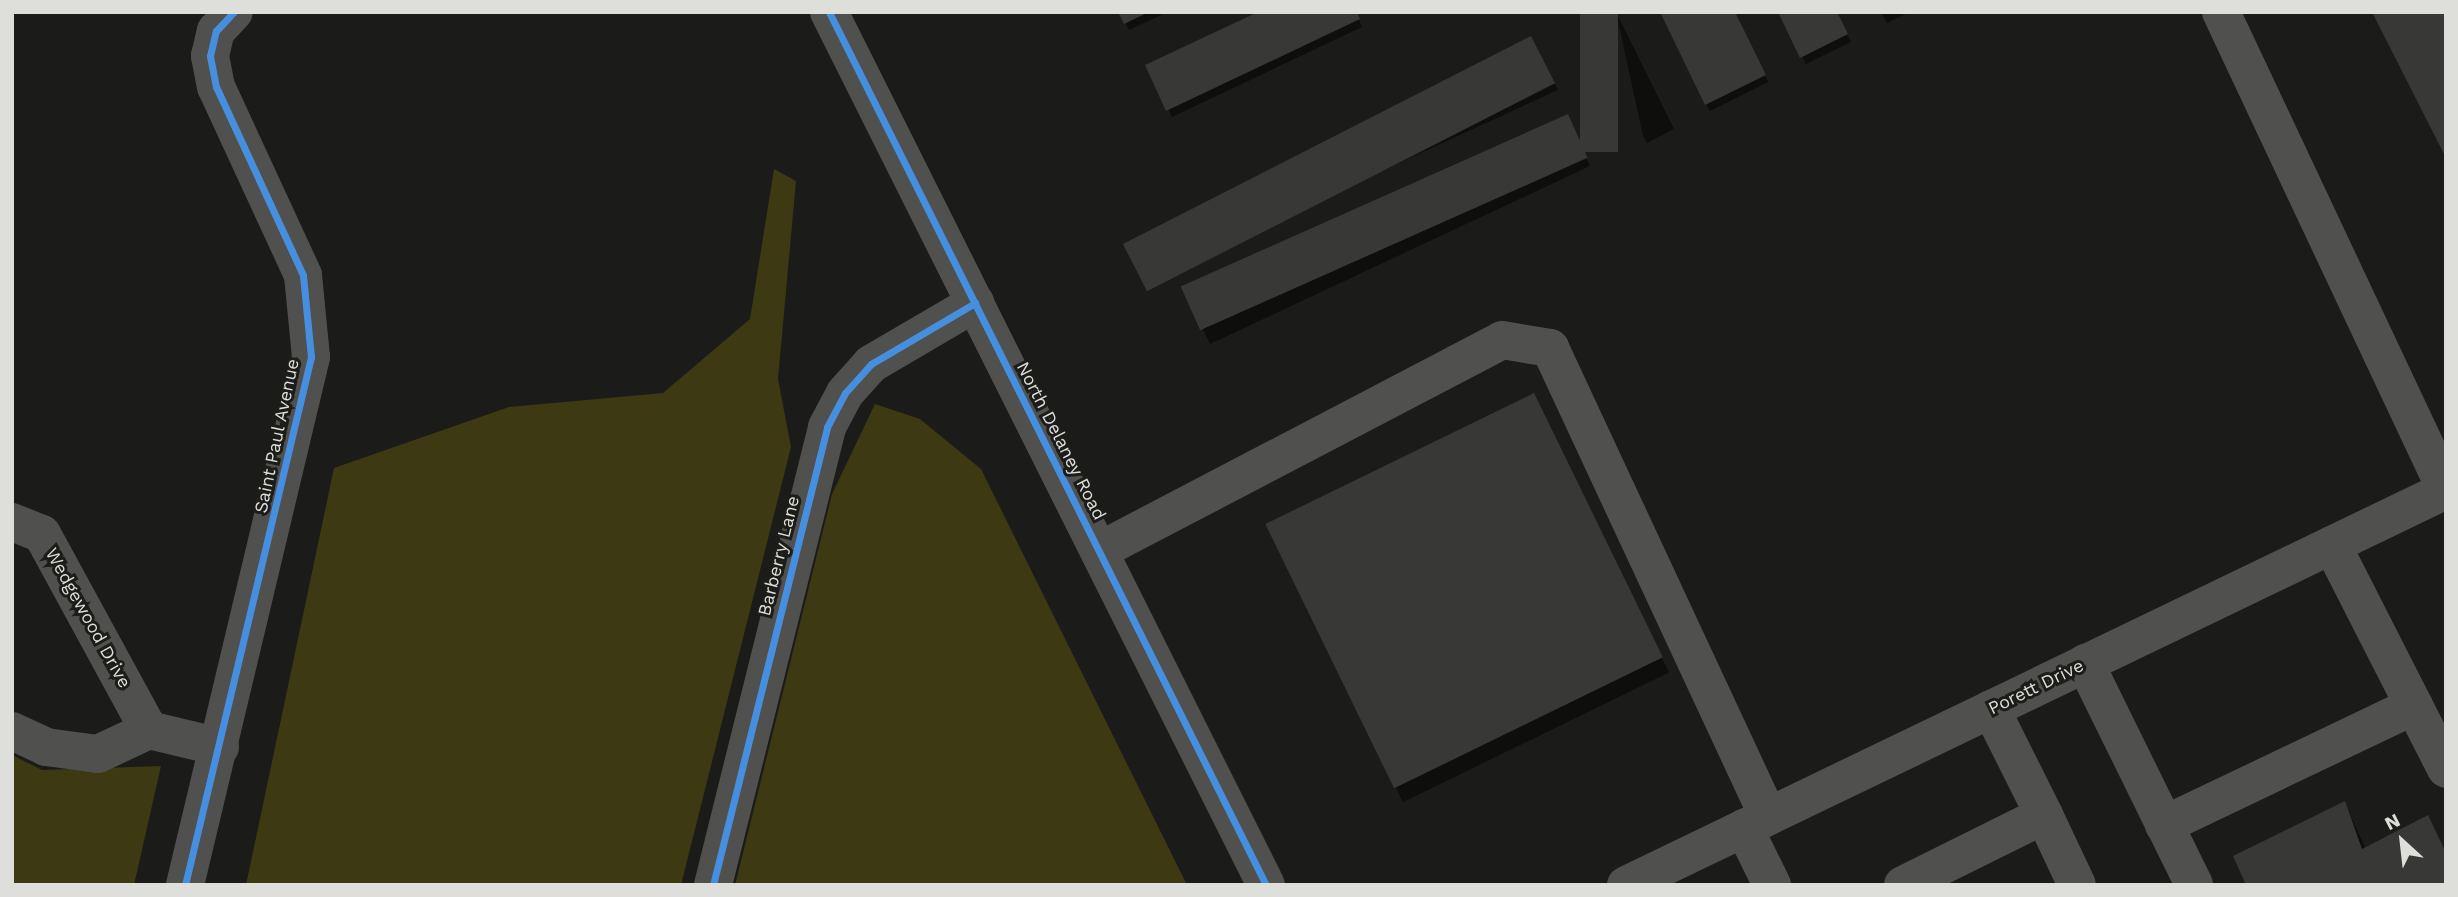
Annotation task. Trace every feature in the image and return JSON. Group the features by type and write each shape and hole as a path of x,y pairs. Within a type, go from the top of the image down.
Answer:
{"street":[{"name":"North Delaney Road","path":"829,12 1266,885"},
{"path":"2221,12 2446,490"},
{"name":"Saint Paul Avenue","path":"185,885 311,356 303,275 216,87 210,56 217,18"},
{"name":"Barberry Lane","path":"713,885 827,427 845,393 871,364 975,303"},
{"path":"1099,551 1502,340 1550,348 1756,822 1772,885"},
{"name":"Porett Drive","path":"1626,885 2446,490"},
{"name":"Wedgewood Drive","path":"12,522 42,534 149,730"},
{"path":"2332,545 2446,769"},
{"path":"2085,663 2194,885"},
{"path":"2164,825 2414,706"},
{"path":"1991,709 2077,885"},
{"path":"12,731 46,747 98,754 149,730 220,747"},
{"path":"1903,885 1955,874 2044,815"}],"shaded area":[{"path":"774,169 796,181 778,379 791,447 681,885 246,885 334,468 509,407 663,393 750,319"},
{"path":"875,404 920,419 981,469 1187,885 735,885 832,494"},
{"path":"12,755 42,770 161,766 134,885 12,885"}],"building":[{"path":"1118,12 1149,12 1124,24"},
{"path":"1258,12 1357,12 1360,19 1166,111 1145,65"},
{"path":"1580,12 1618,12 1618,152 1580,152"},
{"path":"1660,12 1735,12 1766,75 1705,105"},
{"path":"1778,12 1837,12 1848,34 1800,58"},
{"path":"2372,12 2446,12 2446,158"},
{"path":"1531,36 1555,83 1147,291 1123,244"},
{"path":"1568,114 1588,158 1200,330 1181,286"},
{"path":"1534,393 1663,657 1394,788 1265,524"},
{"path":"2345,801 2362,849 2428,815 2446,853 2446,885 2246,885 2233,856"}],"cycle path":[{"path":"185,885 311,357 303,275 216,87 210,56 216,31 234,12"},
{"path":"829,12 1266,885"},
{"path":"713,885 827,427 845,393 871,364 975,303"}]}
